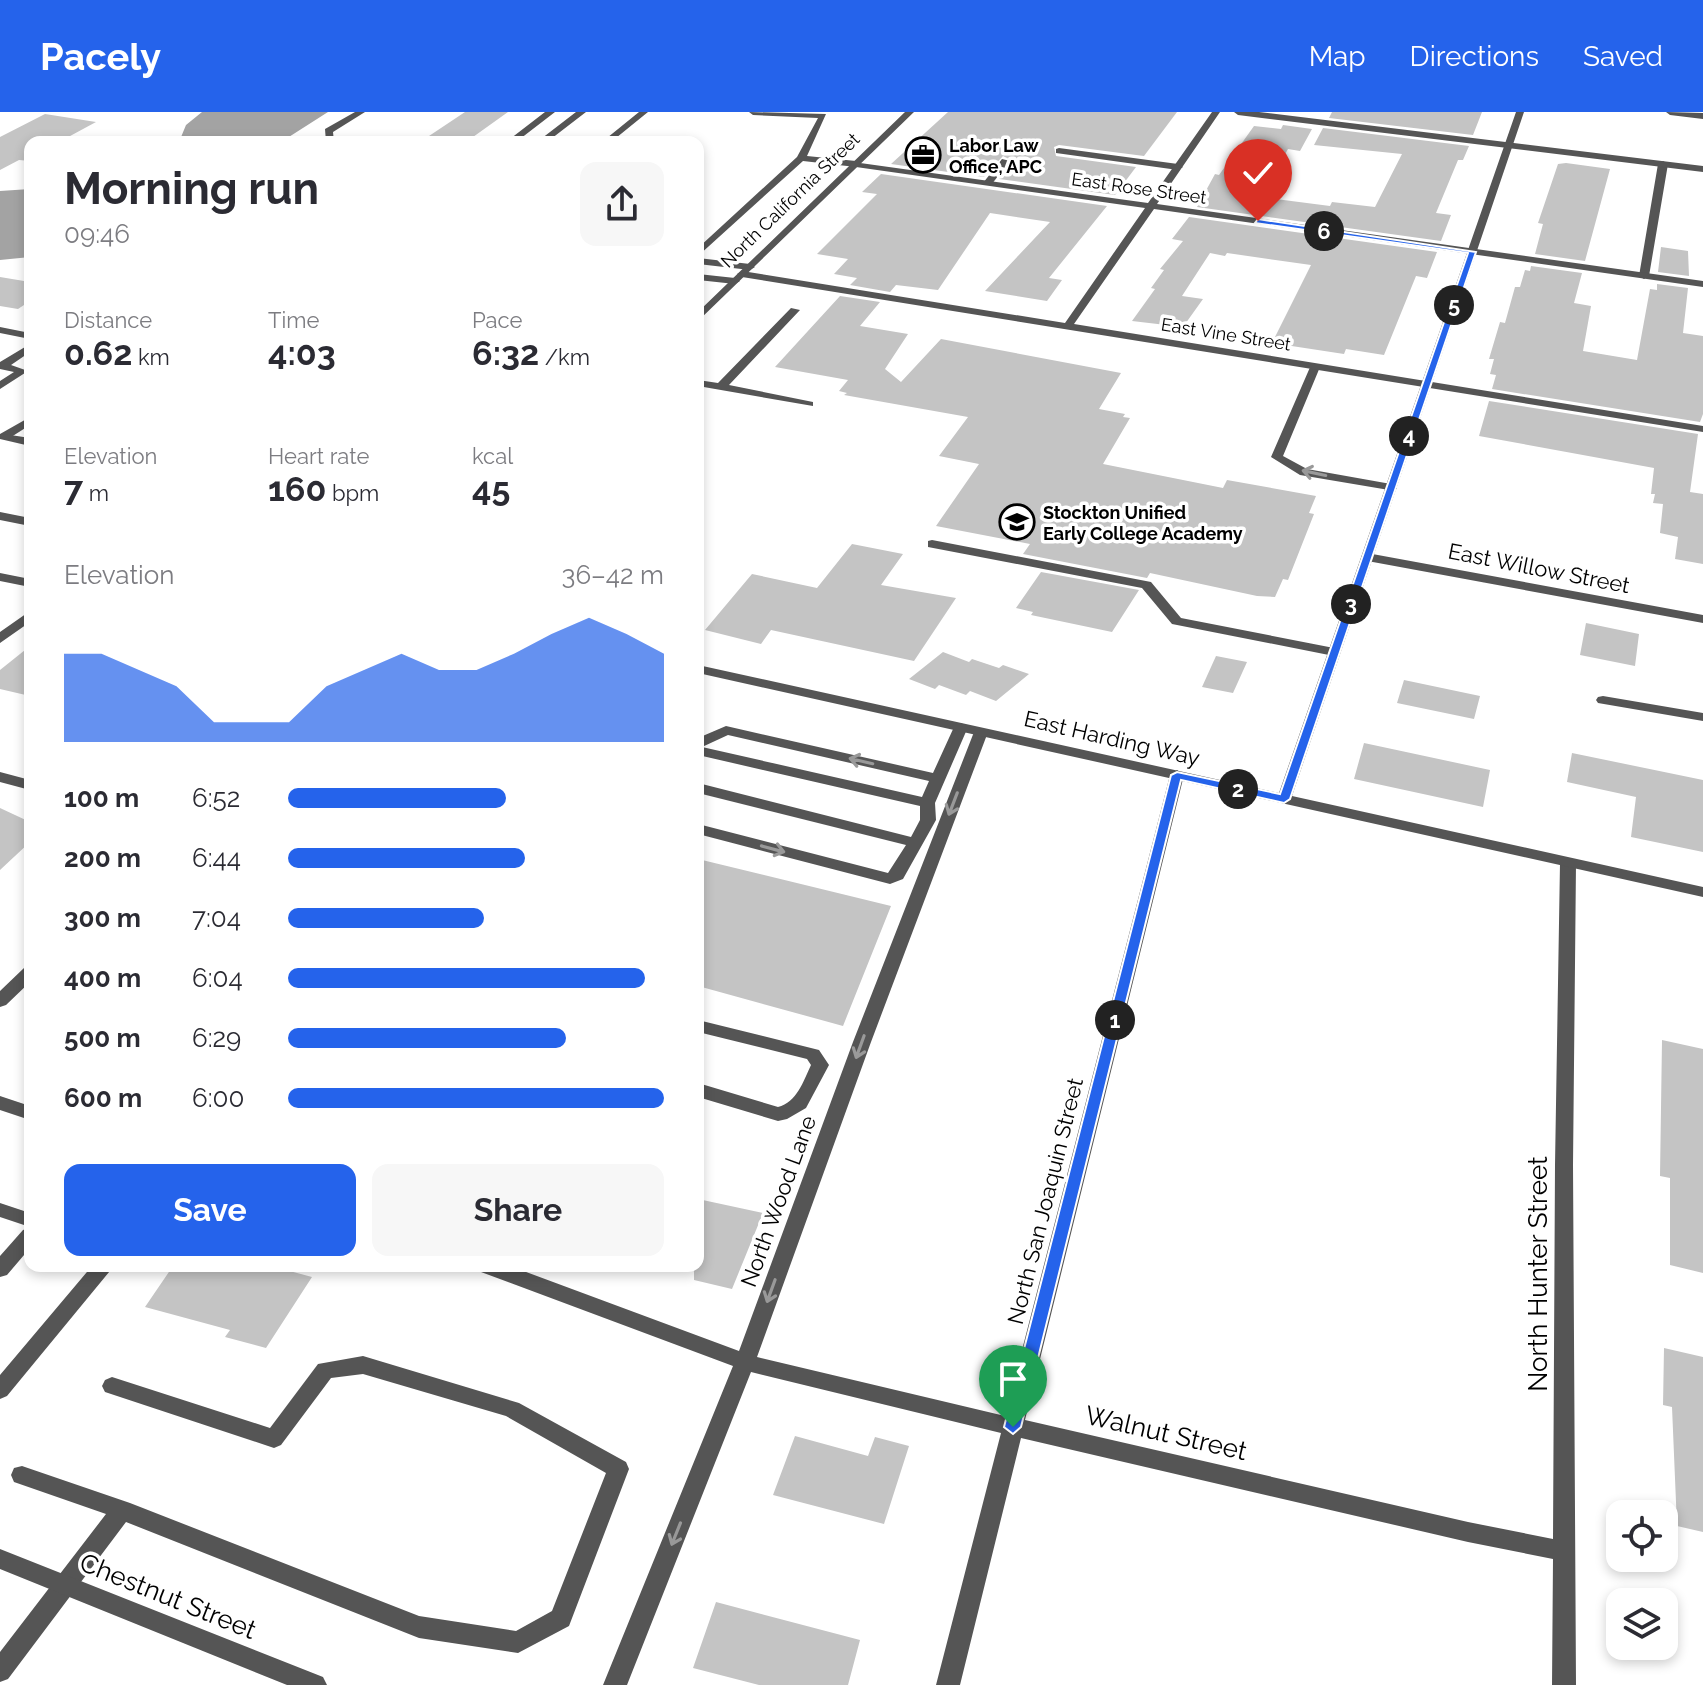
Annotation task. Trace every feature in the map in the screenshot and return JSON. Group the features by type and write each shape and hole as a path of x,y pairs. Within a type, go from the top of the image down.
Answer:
{"street":[{"path":"329,136 328,131 361,112"},
{"path":"518,136 551,112"},
{"path":"549,136 582,112"},
{"path":"614,136 644,112"},
{"path":"704,247 801,158 823,116 753,112"},
{"name":"North California Street","path":"704,312 910,112"},
{"path":"1067,327 1216,112"},
{"path":"1238,112 1703,169"},
{"path":"1284,799 1520,112"},
{"path":"1670,112 1702,114"},
{"path":"1059,151 1178,167"},
{"name":"East Rose Street","path":"801,158 1703,284"},
{"path":"988,183 1005,161"},
{"path":"1644,276 1663,164"},
{"path":"704,263 743,274"},
{"path":"704,277 743,274"},
{"name":"East Vine Street","path":"743,274 1703,429"},
{"path":"721,387 795,310"},
{"path":"0,330 24,335"},
{"path":"1,366 24,351"},
{"path":"1,366 24,370"},
{"path":"1315,367 1277,457 1304,472 1391,488"},
{"path":"0,386 24,371"},
{"path":"704,384 809,404"},
{"path":"24,424 4,437 24,441"},
{"path":"0,516 24,521"},
{"path":"932,544 1146,585 1177,621 1334,652"},
{"name":"East Willow Street","path":"1367,557 1703,619"},
{"path":"0,577 24,582"},
{"path":"0,639 24,620"},
{"name":"East Harding Way","path":"704,670 1703,892"},
{"path":"1603,700 1703,717"},
{"path":"704,831 890,879 897,875 928,820 927,803 961,727"},
{"path":"704,741 726,730 937,778"},
{"name":"North Wood Lane","path":"615,1685 745,1362 862,1042 981,732"},
{"path":"704,752 927,803"},
{"name":"North San Joaquin Street","path":"948,1685 1177,775"},
{"path":"0,777 24,783"},
{"path":"704,790 916,843"},
{"name":"North Hunter Street","path":"1564,1685 1568,863"},
{"path":"0,1001 24,978"},
{"path":"704,1027 813,1054 820,1065 796,1109 789,1114 778,1114 704,1092"},
{"path":"0,1103 24,1111"},
{"path":"0,1210 24,1218"},
{"path":"0,1269 24,1242"},
{"path":"0,1390 99,1272"},
{"name":"Walnut Street","path":"504,1272 745,1362 1013,1427 1563,1551"},
{"path":"22,1475 122,1510 419,1627 518,1642 561,1618 618,1469 512,1409 363,1365 325,1370 274,1439 112,1386"},
{"path":"0,1671 122,1510"},
{"name":"Chestnut Street","path":"0,1559 315,1685"}],"shaded area":[{"path":"202,112 328,112 290,136 181,136 186,125"},
{"path":"24,189 24,258 0,260 0,191"}],"building":[{"path":"465,112 508,112 474,136 429,136"},
{"path":"948,112 1177,112 1144,156 1059,145 1054,147 1056,156 1136,167 1115,195 999,179 1013,161 1003,156 984,177 891,164"},
{"path":"1332,112 1482,112 1473,135 1329,118"},
{"path":"45,114 96,122 70,136 24,136 24,160 0,170 0,137"},
{"path":"1283,125 1312,129 1300,151 1288,149 1261,197 1330,206 1332,202 1375,207 1402,154 1314,145 1323,128 1469,146 1463,160 1458,160 1436,213 1451,215 1441,241 1197,207 1215,174 1219,175 1254,126 1281,129"},
{"path":"1558,164 1610,169 1585,261 1535,254 1543,224 1538,223"},
{"path":"881,174 1107,206 1049,278 1062,280 1047,301 985,291 1050,222 990,213 938,290 896,285 890,292 850,285 857,278 834,274 848,259 817,254 877,194 862,192"},
{"path":"1189,217 1437,252 1427,278 1416,276 1384,355 1346,349 1344,354 1272,343 1311,265 1227,253 1225,256 1210,253 1182,296 1203,299 1183,327 1132,321 1155,289 1151,288 1164,270 1160,269 1183,241 1172,239"},
{"path":"1661,247 1688,251 1689,276 1658,272"},
{"path":"1531,266 1582,273 1574,303 1591,306 1583,351 1637,360 1650,289 1657,290 1657,284 1688,288 1683,333 1703,336 1703,414 1700,422 1492,389 1496,375 1490,374 1494,359 1489,359 1500,322 1505,323 1515,287 1520,287 1525,270 1530,271"},
{"path":"0,277 24,281 24,305 18,309 0,306"},
{"path":"840,296 880,302 860,326 908,334 885,369 901,382 941,339 1121,373 1099,409 1125,414 1123,417 1130,418 1103,464 1223,488 1227,480 1316,496 1309,513 1314,514 1288,580 1283,579 1275,597 1257,596 1150,573 1147,578 1023,554 1030,544 936,526 979,464 939,456 968,417 844,395 847,393 839,391 848,380 775,367"},
{"path":"1489,401 1698,434 1690,492 1703,494 1703,564 1675,559 1678,537 1660,533 1663,504 1653,503 1654,468 1479,436"},
{"path":"852,544 903,554 881,585 956,598 914,661 771,630 761,644 705,630 752,574 817,588"},
{"path":"1041,572 1139,590 1112,632 1031,615 1033,612 1016,608"},
{"path":"1586,623 1639,634 1635,666 1580,655"},
{"path":"24,651 24,695 0,689 0,670"},
{"path":"943,652 969,662 972,659 999,668 1003,665 1029,674 996,701 970,691 966,695 939,685 935,689 909,679"},
{"path":"1216,656 1247,662 1233,693 1202,687"},
{"path":"1404,680 1480,696 1474,719 1397,703"},
{"path":"1364,743 1490,770 1483,807 1354,779"},
{"path":"1572,753 1703,780 1703,852 1631,837 1636,797 1567,782"},
{"path":"0,808 24,819 24,848 0,870"},
{"path":"704,860 891,906 843,1026 704,988"},
{"path":"1662,1040 1703,1049 1703,1273 1670,1265 1670,1178 1660,1176"},
{"path":"704,1200 763,1213 732,1289 694,1280 694,1272 704,1272"},
{"path":"169,1272 293,1272 312,1277 266,1348 225,1337 230,1330 145,1307"},
{"path":"1664,1348 1703,1357 1703,1532 1678,1526 1672,1407 1663,1405"},
{"path":"795,1436 868,1456 875,1437 909,1446 884,1524 773,1495"},
{"path":"716,1602 860,1640 848,1685 759,1685 693,1668"}],"place":[{"name":"Labor Law Office, APC","path":"923,155"},
{"name":"Stockton Unified Early College Academy","path":"1017,522"}],"route":[{"path":"1013,1427 1177,775 1284,799 1472,252 1258,221"}]}
